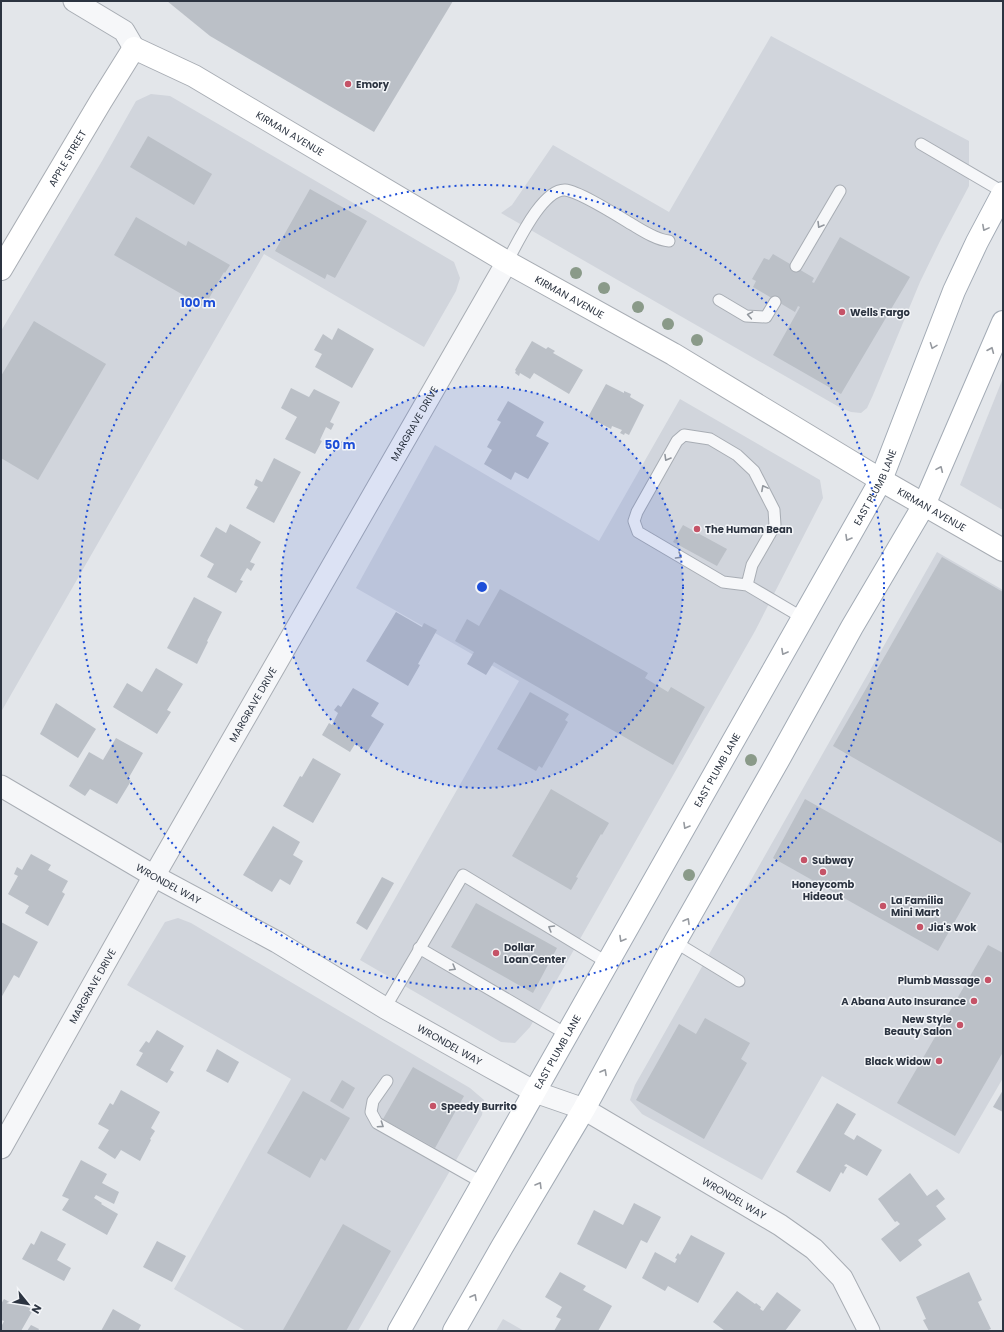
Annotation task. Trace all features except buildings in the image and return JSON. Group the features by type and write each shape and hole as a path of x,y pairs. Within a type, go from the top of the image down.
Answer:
{"main road":[{"name":"KIRMAN AVENUE","path":"134,48 194,76 507,262 673,354 881,480 1003,550"},
{"name":"APPLE STREET","path":"1,269 134,48"},
{"name":"EAST PLUMB LANE","path":"399,1331 881,480 954,291 1003,192"},
{"path":"454,1331 584,1109 675,942 780,757 852,626 924,505 1003,322"}],"street":[{"path":"74,1 124,30 134,48"},
{"name":"MARGRAVE DRIVE","path":"1,1148 154,876 507,262"},
{"name":"WRONDEL WAY","path":"1,786 154,876 277,942 385,1008 535,1092 584,1109 780,1225 814,1249 842,1278 869,1331"}],"lane":[{"path":"921,144 1003,192"},
{"path":"507,262 535,211 554,193 564,190 577,193 641,229 663,240 669,241"},
{"path":"796,266 840,191"},
{"path":"719,300 746,316 766,317 775,302"},
{"path":"747,585 752,564 775,525 774,510 754,471 737,455 710,439 684,435 677,442 637,512 634,521 638,532 723,582 747,585 803,618"},
{"path":"385,1008 463,876 608,963"},
{"path":"675,942 740,981"},
{"path":"420,948 568,1035"},
{"path":"387,1081 373,1101 371,1112 377,1122 483,1183"}],"shaded area":[{"path":"771,36 969,141 969,186 920,282 867,408 861,413 851,412 839,407 501,213 512,205 553,145 669,212"},
{"path":"151,94 170,96 454,262 460,278 456,291 424,347 264,254 1,712 1,331 136,101"},
{"path":"1003,378 1003,510 960,485"},
{"path":"680,399 820,480 823,498 755,631 530,1027 515,1043 501,1042 360,960 519,681 356,588 435,445 599,541"},
{"path":"937,552 1003,590 1003,1078 959,1154 822,1076 762,1180 642,1114 630,1100 635,1085"},
{"path":"178,918 191,923 470,1088 484,1100 482,1115 358,1331 246,1331 174,1289 291,1079 127,985 165,922"},
{"path":"503,1319 524,1331 496,1331"}],"place":[{"name":"Emory","path":"348,84"},
{"name":"Wells Fargo","path":"842,312"},
{"name":"The Human Bean","path":"697,529"},
{"name":"Subway","path":"804,860"},
{"name":"Honeycomb Hideout","path":"823,872"},
{"name":"La Familia Mini Mart","path":"883,906"},
{"name":"Jia's Wok","path":"920,927"},
{"name":"Dollar Loan Center","path":"496,953"},
{"name":"Plumb Massage","path":"988,980"},
{"name":"A Abana Auto Insurance","path":"974,1001"},
{"name":"New Style Beauty Salon","path":"960,1025"},
{"name":"Black Widow","path":"939,1061"},
{"name":"Speedy Burrito","path":"433,1106"}]}
